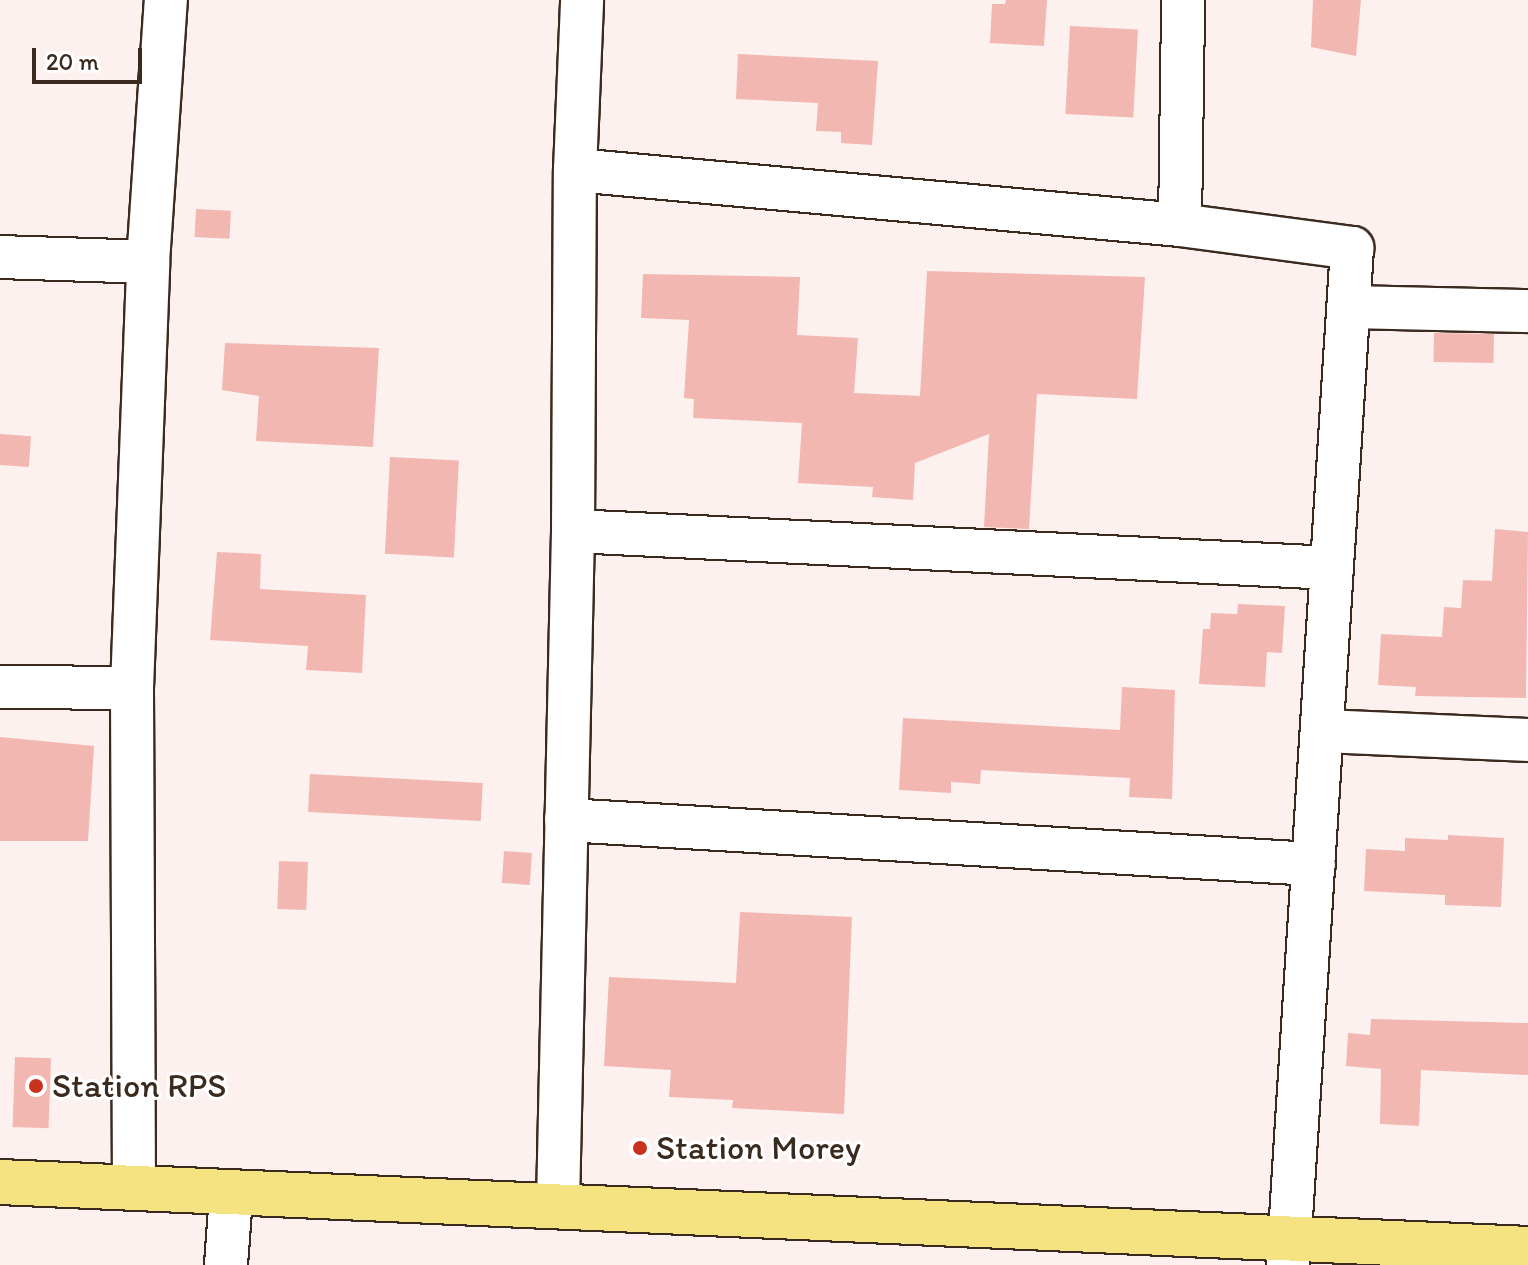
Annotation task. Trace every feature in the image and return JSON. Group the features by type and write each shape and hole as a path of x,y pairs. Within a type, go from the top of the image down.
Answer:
{"main road":[{"path":"0,1182 231,1195 558,1203 1289,1252 1528,1249"}],"street":[{"path":"134,1189 132,688 148,262 166,0"},
{"path":"558,1203 573,531 575,170 582,0"},
{"path":"1180,225 1183,0"},
{"path":"575,170 1180,225 1352,248 1289,1252"},
{"path":"0,257 148,262"},
{"path":"1349,307 1528,311"},
{"path":"573,531 1332,568"},
{"path":"0,687 132,688"},
{"path":"1322,731 1528,740"},
{"path":"566,820 1314,864"},
{"path":"226,1265 231,1195"}],"building":[{"path":"1006,0 1047,0 1044,46 990,43 992,4 1005,4"},
{"path":"1313,0 1361,0 1356,56 1311,47"},
{"path":"1070,26 1138,30 1133,117 1065,114"},
{"path":"738,54 878,61 872,145 841,143 841,132 816,131 818,103 736,99"},
{"path":"196,209 231,211 229,239 195,237"},
{"path":"927,271 1145,277 1137,399 1037,394 1029,529 984,527 989,434 915,463 913,500 872,497 873,487 798,483 802,423 693,418 694,399 684,398 689,320 641,318 643,274 800,277 797,335 858,338 854,393 920,396"},
{"path":"1434,333 1494,334 1493,363 1433,362"},
{"path":"225,343 379,348 373,447 256,441 259,396 222,390"},
{"path":"0,434 31,436 29,467 0,465"},
{"path":"390,457 459,461 454,557 385,554"},
{"path":"1495,529 1528,532 1526,698 1415,696 1416,687 1378,685 1381,634 1442,637 1444,607 1461,608 1463,580 1492,581"},
{"path":"217,552 261,554 260,589 366,595 362,673 306,670 308,646 210,640"},
{"path":"1238,604 1285,606 1282,653 1267,652 1265,687 1199,684 1203,629 1210,629 1211,613 1237,614"},
{"path":"1122,687 1175,690 1172,799 1129,797 1130,778 981,770 980,784 951,782 951,793 899,790 903,718 1120,730"},
{"path":"0,737 94,746 88,841 0,841"},
{"path":"310,774 483,783 481,821 308,812"},
{"path":"1448,835 1504,838 1501,907 1445,905 1445,895 1364,891 1366,849 1405,851 1405,838 1448,840"},
{"path":"504,851 532,853 530,885 502,883"},
{"path":"279,861 308,862 306,910 277,909"},
{"path":"740,912 852,917 844,1114 732,1108 733,1100 669,1097 671,1070 604,1066 609,977 736,983"},
{"path":"1371,1019 1528,1023 1528,1075 1421,1070 1419,1126 1380,1124 1381,1069 1346,1066 1348,1033 1370,1035"},
{"path":"15,1057 51,1058 49,1128 13,1127"}],"place":[{"name":"Station RPS","path":"36,1086"},
{"name":"Station Morey","path":"640,1148"}]}
